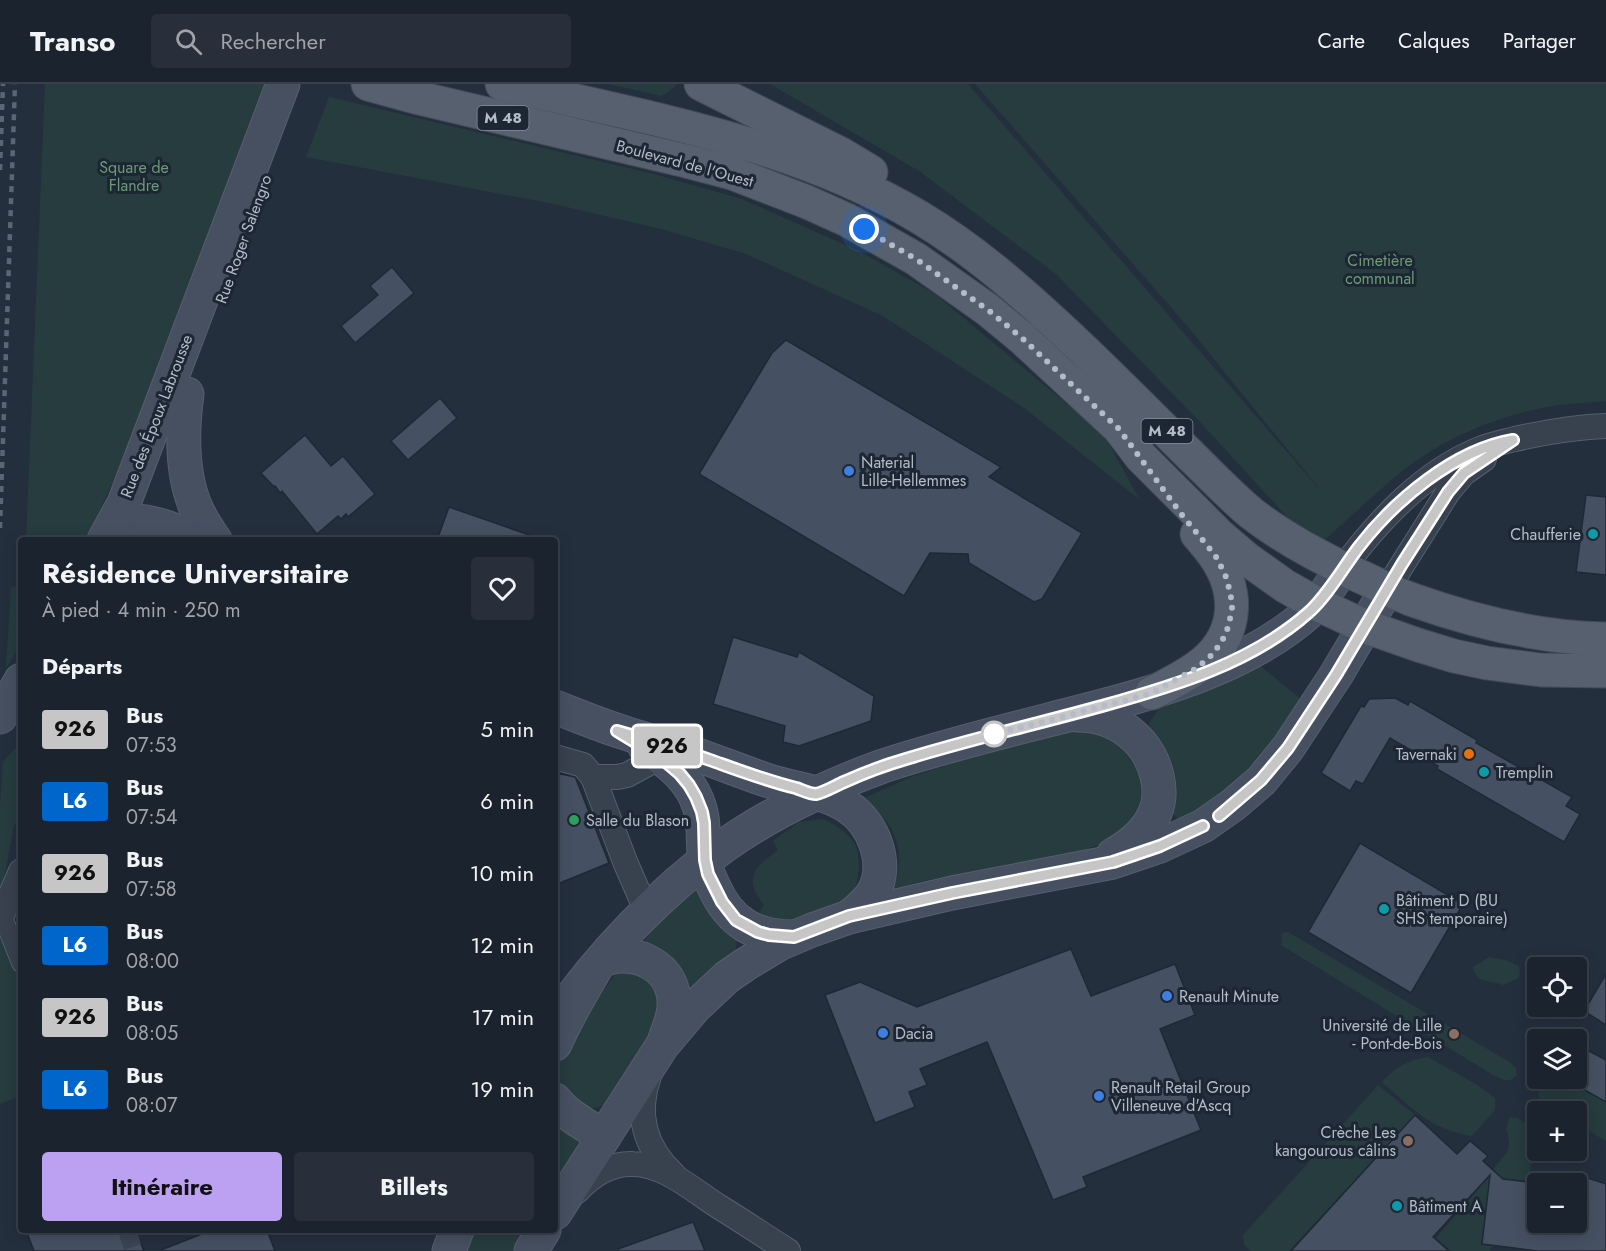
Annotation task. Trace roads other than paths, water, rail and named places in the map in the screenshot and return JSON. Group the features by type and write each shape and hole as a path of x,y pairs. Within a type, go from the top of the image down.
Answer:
{"main road":[{"name":"Rue Roger Salengro","path":"203,294 293,84"},
{"name":"Rue Roger Salengro","path":"188,394 293,84"},
{"name":"Boulevard de l'Ouest","path":"368,84 732,174 797,198 847,220 916,259 988,310 1022,338 1119,429 1141,457 1190,507 1232,547 1272,578 1330,586 1376,608 1435,651 1487,663 1541,670 1606,671"},
{"name":"Boulevard de l'Ouest","path":"502,84 717,136 767,151 859,185 920,218 959,243 1004,277 1099,365 1249,511 1290,540 1330,586 1376,608 1412,600 1513,630 1564,637 1606,639"},
{"path":"700,84 841,154 900,189 964,236 1004,277"},
{"name":"Rue des Époux Labrousse","path":"119,535 124,503 203,294"},
{"path":"188,394 184,424 186,472 197,510 213,537"},
{"name":"Rue des Époux Labrousse","path":"119,535 188,394"},
{"path":"558,1016 600,962 647,912 705,860 757,825 816,794 904,759 1152,693 1203,674 1243,656 1286,629 1303,617 1330,586 1273,555 1226,519 1164,460 1119,429"},
{"path":"1141,457 1182,515 1215,555 1225,574 1232,602 1231,621 1214,653 1197,668 1152,693"},
{"path":"119,535 175,530 189,537"},
{"path":"558,1208 662,1046 695,1007 727,977 754,958 794,937 849,916 1123,859 1160,846 1203,826 1246,794 1288,748 1376,608 1433,632 1483,644 1547,652 1606,650"},
{"path":"0,717 18,685"},
{"path":"0,717 18,697"},
{"path":"558,708 617,731 689,752 773,783 836,800 847,806 867,824 874,837 878,850 879,876 876,889 864,905 849,916"},
{"path":"1068,716 1097,716 1119,725 1131,734 1146,749 1151,758 1159,789 1156,811 1143,832 1124,849 1090,867"},
{"path":"617,731 660,757 689,785 702,812 708,874 722,902 736,920 758,932 794,937"},
{"path":"794,937 758,923 742,911 733,894 732,872 749,846 816,794"},
{"path":"558,1038 600,962 613,956 636,957 655,965 663,973 674,993 670,1025 662,1046"},
{"path":"558,1104 604,1137"},
{"path":"449,1251 456,1233"},
{"path":"532,1251 544,1233"}],"street":[{"path":"1330,586 1369,534 1425,481 1450,464 1499,442 1565,428 1606,426"},
{"path":"1376,608 1455,482 1475,464 1513,440"},
{"path":"593,777 627,775 660,757"},
{"path":"558,758 583,765 593,777 647,912"},
{"path":"18,878 2,915 18,955"},
{"path":"662,1046 645,1085 642,1100 643,1122 657,1156 683,1183"},
{"path":"604,1137 683,1183 788,1251"},
{"path":"558,1217 577,1190 601,1171 620,1165 633,1164 658,1169"}],"tunnel":[{"path":"128,1233 134,1251"}],"railway":[{"path":"0,170 3,84"},
{"path":"0,528 15,84"}],"place":[{"name":"Naterial Lille-Hellemmes","path":"849,471"},
{"name":"Chaufferie","path":"1593,534"},
{"name":"Tavernaki","path":"1469,754"},
{"name":"Tremplin","path":"1484,772"},
{"name":"Salle du Blason","path":"574,820"},
{"name":"Bâtiment D (BU SHS temporaire)","path":"1384,909"},
{"name":"Renault Minute","path":"1167,996"},
{"name":"Dacia","path":"883,1033"},
{"name":"Université de Lille - Pont-de-Bois","path":"1454,1034"},
{"name":"Renault Retail Group Villeneuve d'Ascq","path":"1099,1096"},
{"name":"Crèche Les kangourous câlins","path":"1408,1141"},
{"name":"Bâtiment A","path":"1397,1206"}],"park label":[{"name":"Square de Flandre","path":"134,176"},
{"name":"Cimetière communal","path":"1380,269"}]}
